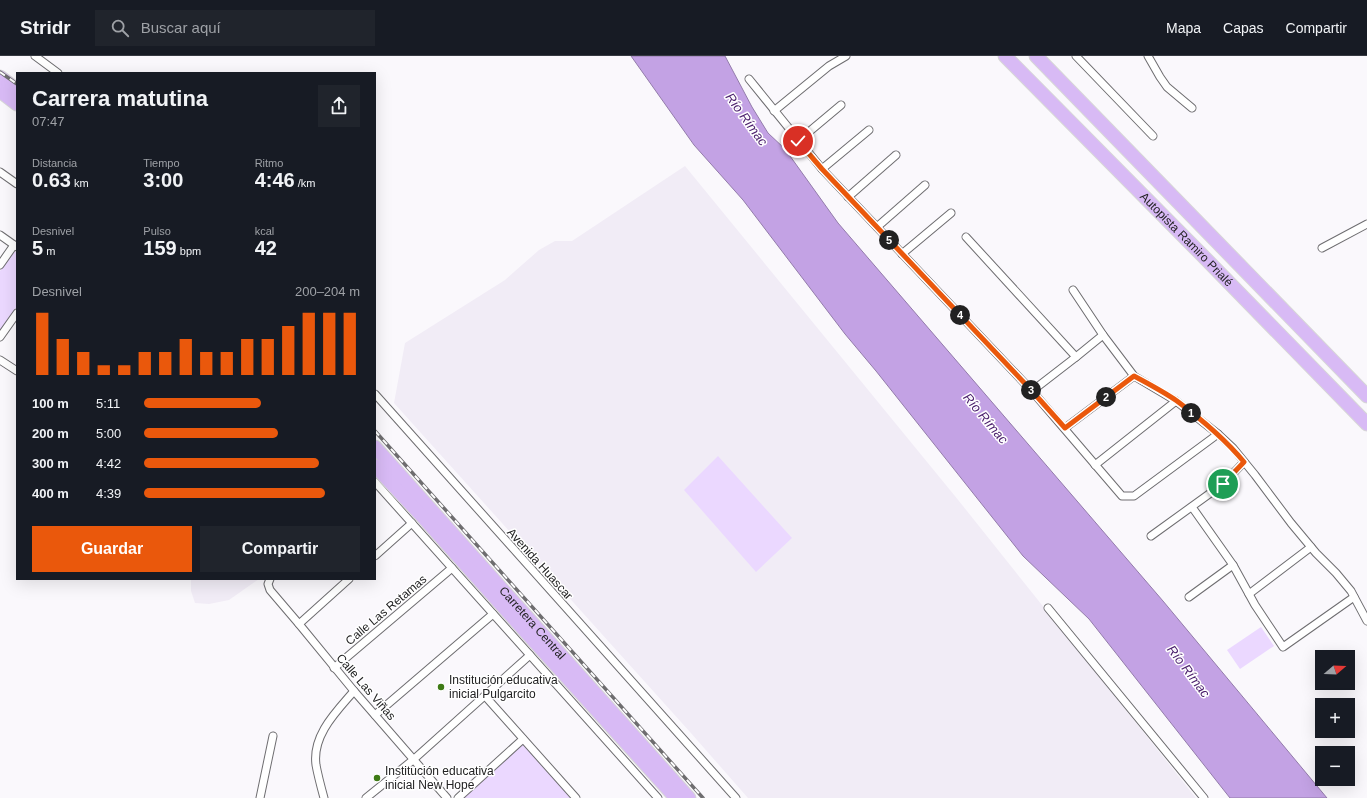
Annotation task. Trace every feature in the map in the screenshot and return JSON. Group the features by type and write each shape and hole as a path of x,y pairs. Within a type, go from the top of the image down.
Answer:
{"highway":[{"name":"Autopista Ramiro Prialé","path":"1005,56 1367,424"},
{"name":"Autopista Ramiro Prialé","path":"1036,56 1367,396"},
{"path":"0,77 16,89"},
{"path":"0,91 16,103"},
{"name":"Carretera Central","path":"376,448 420,514 676,798"},
{"name":"Carretera Central","path":"377,475 420,514 689,798"}],"street":[{"path":"35,56 57,72"},
{"path":"774,111 829,66 846,56"},
{"path":"1076,56 1153,136"},
{"path":"1148,56 1163,82 1192,108"},
{"path":"749,79 822,169 1032,391 1122,496 1134,496 1218,434"},
{"path":"798,141 841,104"},
{"path":"822,169 868,130"},
{"path":"848,197 896,155"},
{"path":"0,172 16,183"},
{"path":"877,227 925,185"},
{"path":"902,254 952,213"},
{"path":"1322,248 1367,224"},
{"path":"0,235 15,246 0,265"},
{"path":"966,237 1076,357"},
{"path":"1073,290 1103,335 1134,376 1176,401 1218,434 1233,448 1311,547 1336,573 1354,598 1367,621"},
{"path":"0,337 16,314"},
{"path":"1032,391 1103,335"},
{"path":"0,360 16,370"},
{"path":"1065,428 1134,376"},
{"name":"Avenida Huascar","path":"376,395 736,798"},
{"path":"1095,465 1176,401"},
{"path":"1151,536 1223,484 1244,462"},
{"path":"1192,507 1233,565 1249,594 1283,647 1354,598"},
{"path":"376,555 420,514 452,568 655,797"},
{"path":"1249,594 1311,547"},
{"path":"1189,597 1233,565"},
{"name":"Calle Las Retamas","path":"334,668 452,568"},
{"name":"Calle Las Viñas","path":"270,580 268,584 270,590 334,668 447,798"},
{"path":"299,624 348,580"},
{"path":"1048,608 1204,798"},
{"path":"375,715 493,614"},
{"path":"370,797 530,656"},
{"path":"324,798 316,764 316,753 319,738 331,717 354,691"},
{"path":"485,696 576,798"},
{"path":"260,798 273,736"},
{"path":"458,798 523,739"}],"shaded area":[{"path":"685,166 959,501 1196,798 748,798 394,403 405,343 505,280 539,250 555,241 572,241"},
{"path":"14,251 16,252 16,307 0,331 0,271"},
{"path":"718,456 792,538 756,572 684,490"},
{"path":"191,580 258,580 229,600 209,604 195,603 191,591"},
{"path":"1261,627 1274,646 1240,669 1227,650"},
{"path":"523,743 573,798 462,798"}],"water":[{"name":"Río Rímac","path":"631,56 725,56 752,107 768,133 785,149 838,223 1163,601 1315,784 1315,786 1317,786 1327,798 1230,798 1089,619 1023,556 845,334 743,200 694,145"}],"railway":[{"path":"0,72 16,83"},
{"path":"376,432 703,798"}],"place":[{"name":"Institución educativa inicial Pulgarcito","path":"441,687"},
{"name":"Institución educativa inicial New Hope","path":"377,778"}],"route":[{"path":"798,141 822,169 1032,391 1065,428 1134,376 1176,401 1218,434 1233,448 1244,462 1223,484"}]}
